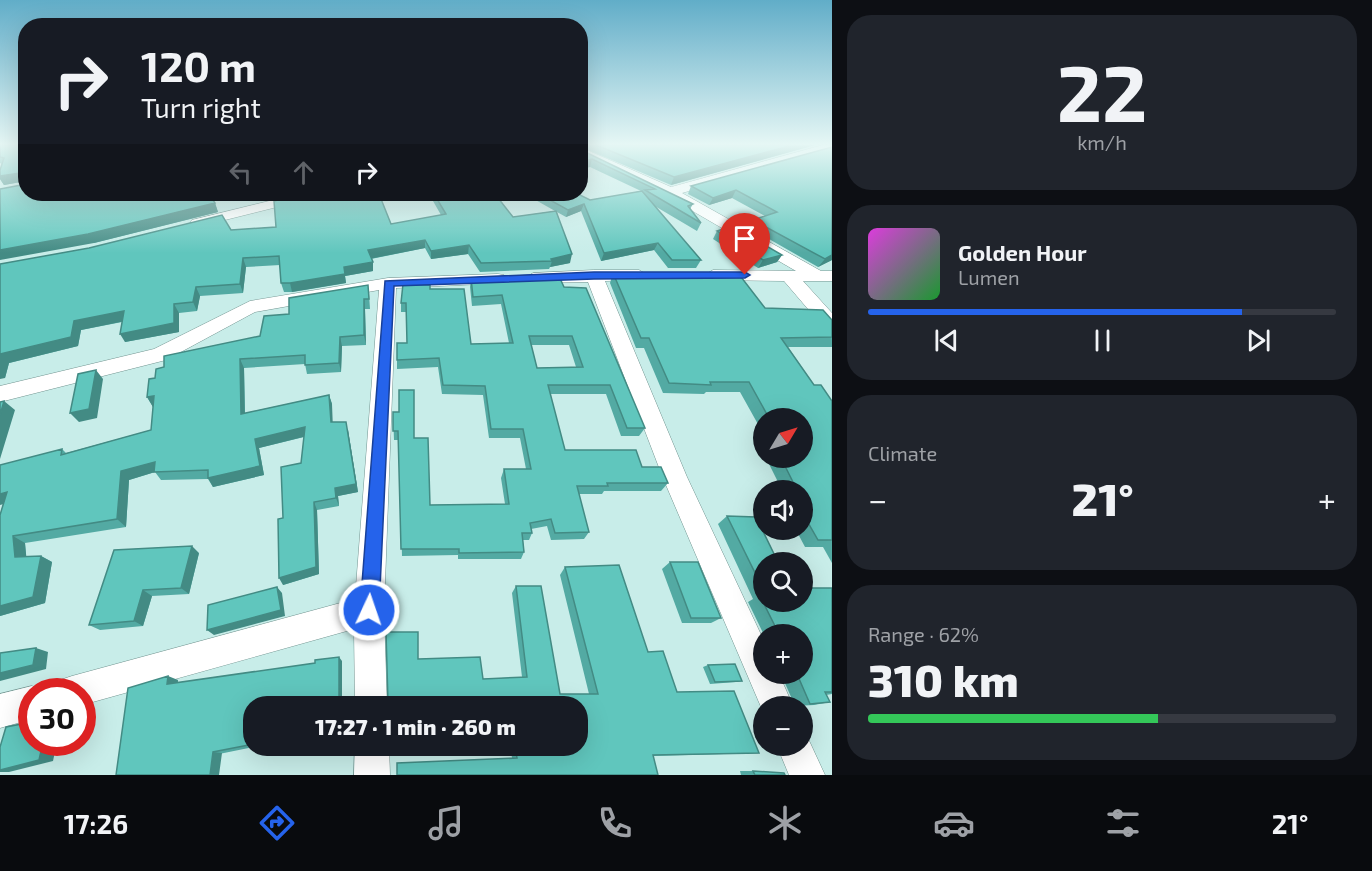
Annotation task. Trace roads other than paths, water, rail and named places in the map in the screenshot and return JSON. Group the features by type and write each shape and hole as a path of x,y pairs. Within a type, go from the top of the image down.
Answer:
{"street":[{"path":"647,181 826,276"},
{"path":"670,192 708,181"},
{"path":"186,226 284,201"},
{"path":"0,394 159,355 250,307 388,283 594,275 662,275"},
{"path":"594,275 675,478 773,696"},
{"path":"697,275 826,276"},
{"path":"788,275 832,325"},
{"path":"371,696 369,610 388,283"},
{"path":"96,685 369,610"},
{"path":"0,711 18,706"},
{"path":"372,756 372,775"},
{"path":"798,756 807,775"}]}
